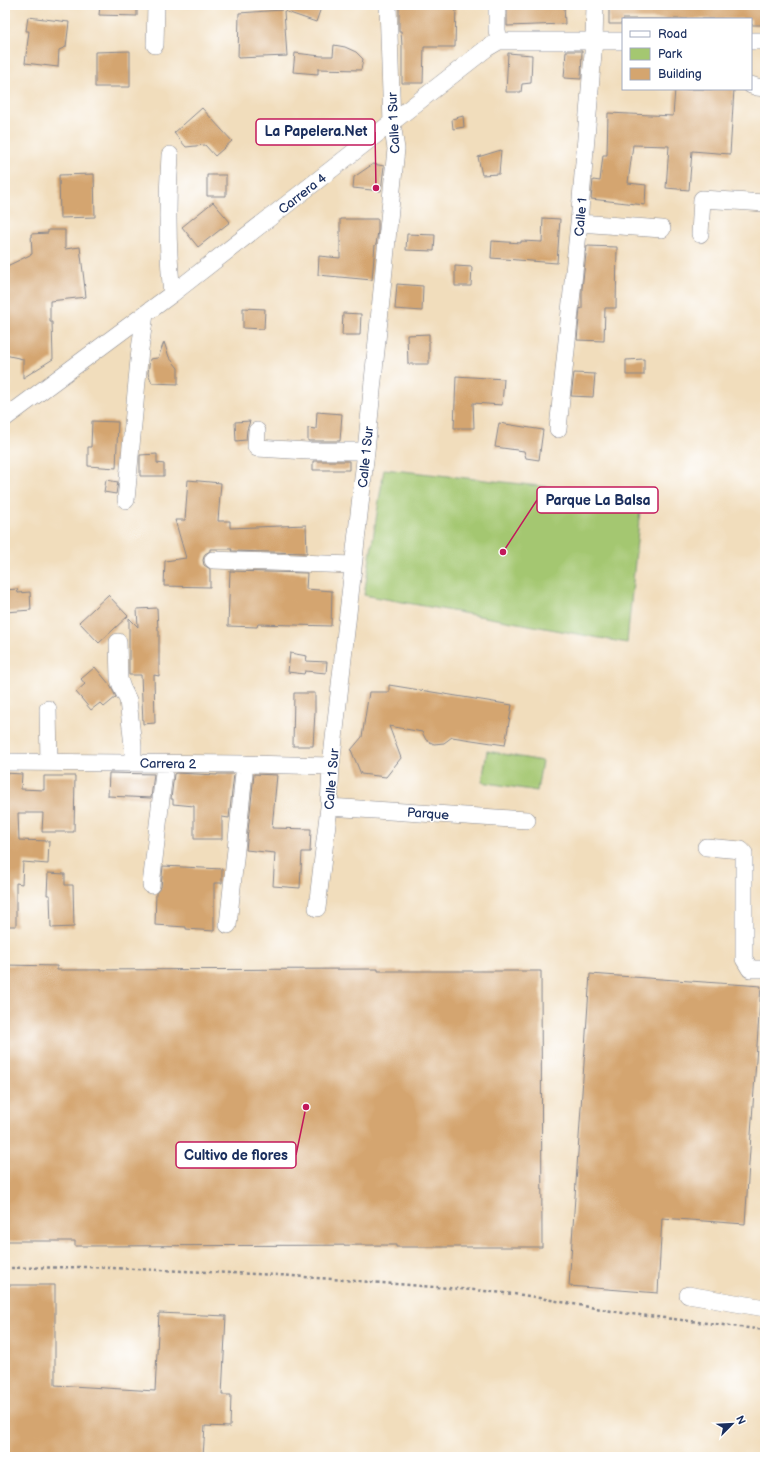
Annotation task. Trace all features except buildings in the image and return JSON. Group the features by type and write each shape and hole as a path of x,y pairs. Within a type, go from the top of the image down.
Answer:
{"street":[{"path":"155,45 156,5"},
{"name":"Calle 1 Sur","path":"317,908 329,807 331,766 366,451 396,149 392,123 388,5"},
{"path":"497,5 497,30 499,41 622,41"},
{"name":"Calle 1","path":"558,429 579,223 594,41 595,5"},
{"name":"Carrera 4","path":"5,418 172,294 487,48 499,41"},
{"path":"752,41 765,41"},
{"path":"752,85 765,88"},
{"path":"170,155 168,193 170,274 172,294"},
{"path":"700,234 702,199 765,203"},
{"path":"579,223 662,229"},
{"path":"126,500 140,350 145,314"},
{"path":"257,432 257,448 308,451 366,451"},
{"path":"214,560 353,565"},
{"path":"118,642 119,679 128,700 133,746 132,763"},
{"path":"48,709 49,762"},
{"name":"Carrera 2","path":"5,762 331,766"},
{"path":"151,885 165,764"},
{"path":"228,925 245,764"},
{"name":"Parque","path":"329,807 527,820"},
{"path":"706,847 741,850 744,853 744,959 746,964 757,969"},
{"path":"688,1295 765,1308"}],"path":[{"path":"5,1268 87,1267 279,1275 467,1289 523,1295 623,1313 765,1330"}],"green space":[{"path":"384,469 549,487 640,510 627,643 364,595"},
{"path":"487,751 542,761 537,791 482,782"}],"place":[{"name":"La Papelera.Net","path":"376,188"},
{"name":"Parque La Balsa","path":"503,552"},
{"name":"Cultivo de flores","path":"306,1107"}]}
